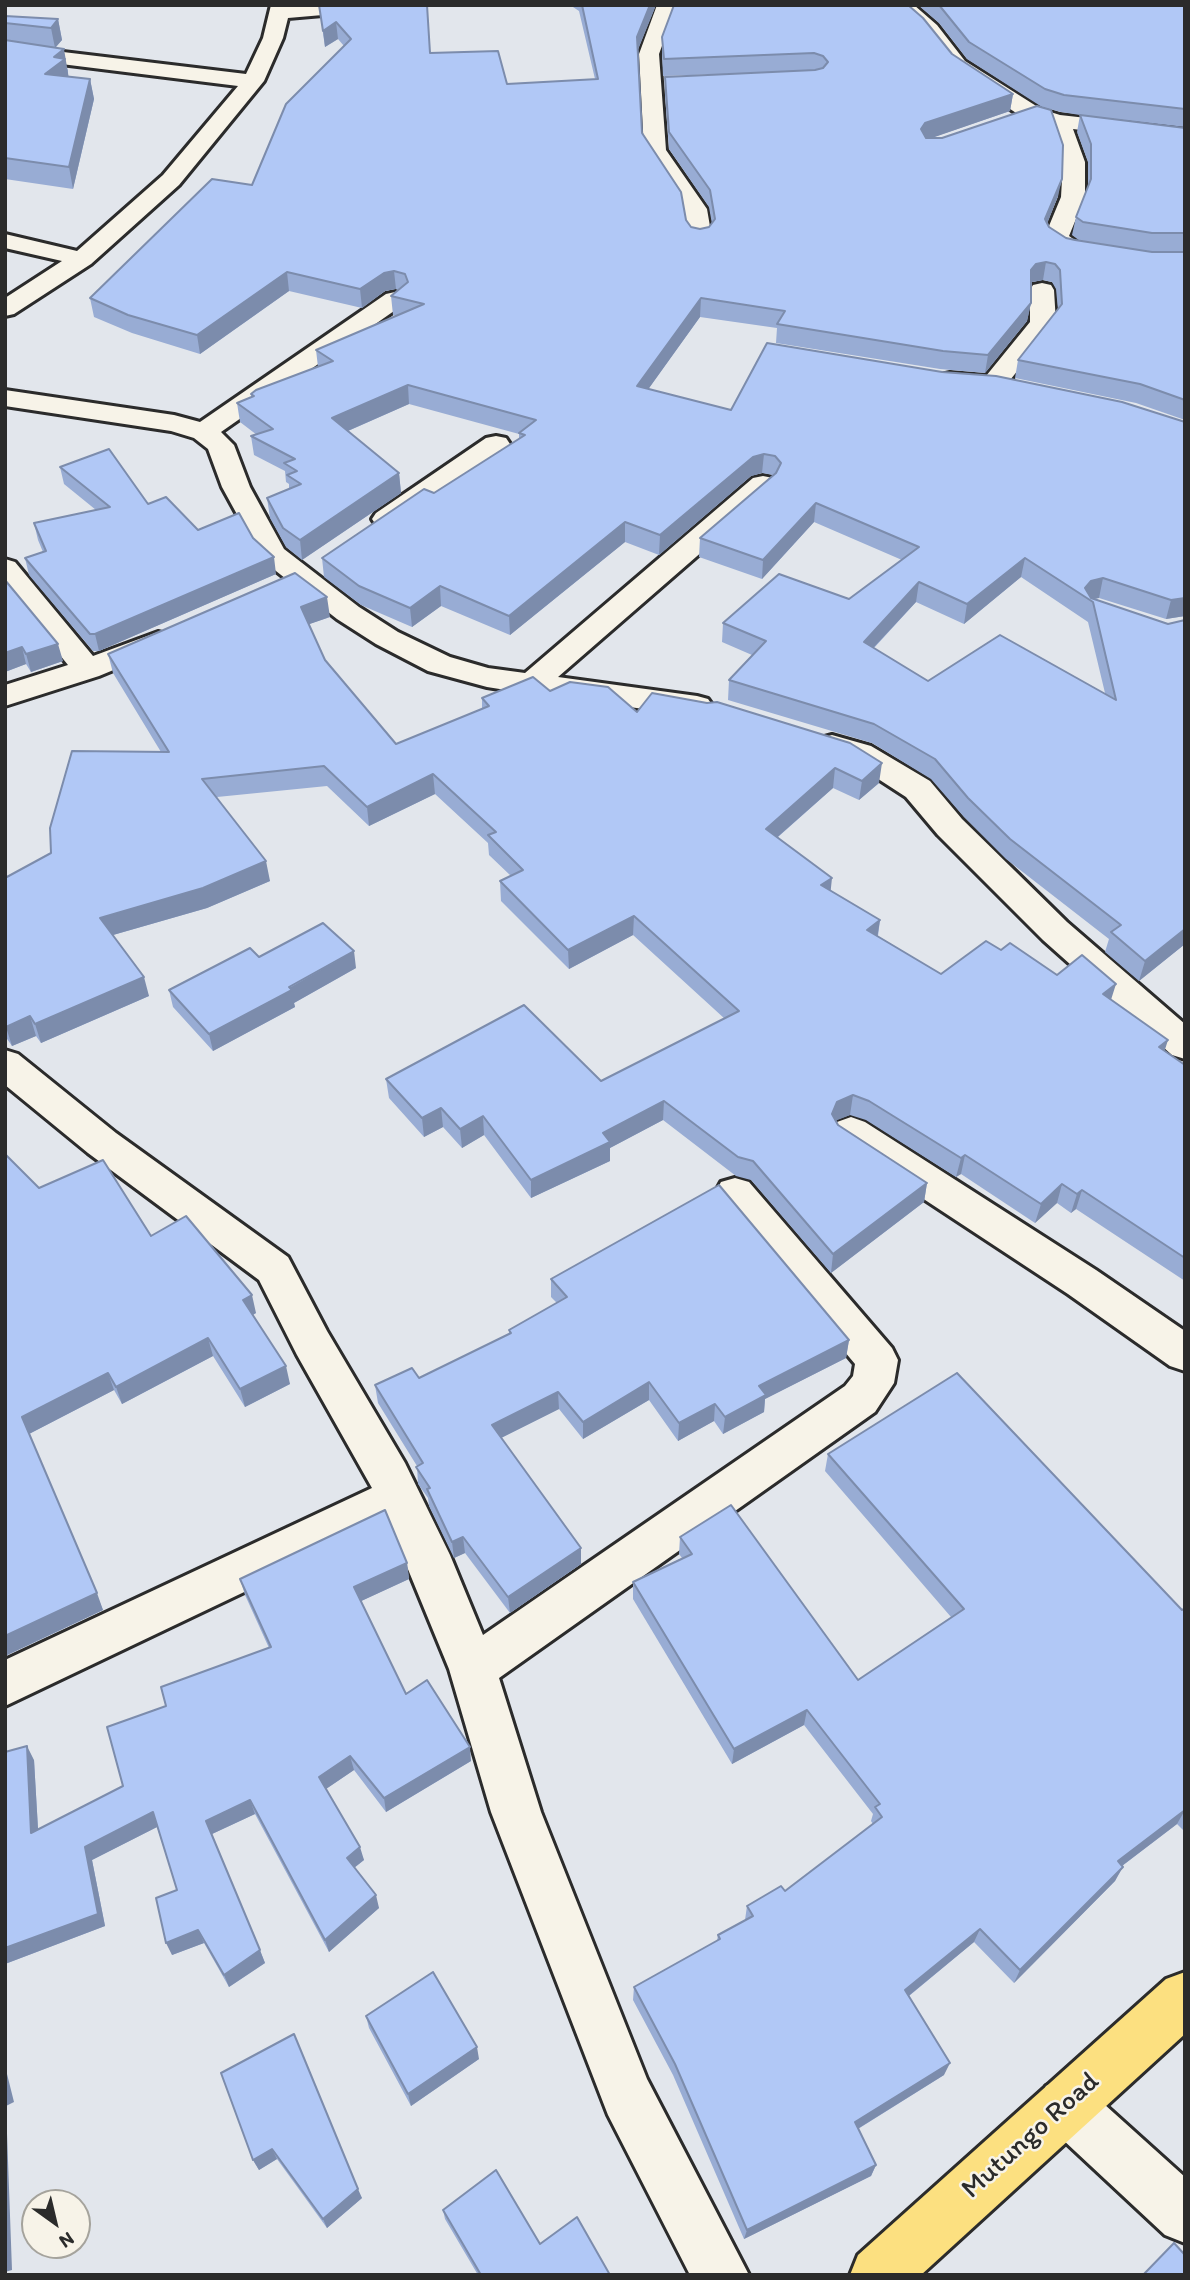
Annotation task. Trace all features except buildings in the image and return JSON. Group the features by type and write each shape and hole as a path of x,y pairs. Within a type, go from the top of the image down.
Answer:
{"main road":[{"name":"Mutungo Road","path":"878,2275 1185,1998"}],"street":[{"path":"5,309 82,259 171,180 253,81 273,38 280,9 369,5"},
{"path":"667,5 649,54 655,150 695,209 700,238"},
{"path":"901,5 930,29 958,65 1032,114 1059,121 1185,136"},
{"path":"5,51 253,81"},
{"path":"652,86 678,85"},
{"path":"1007,122 1032,114"},
{"path":"1059,121 1074,162 1073,197 1056,238 1072,249 1094,253 1148,261 1185,261"},
{"path":"5,241 82,259"},
{"path":"928,378 1006,387 1043,323 1042,290"},
{"path":"204,432 395,299"},
{"path":"5,398 174,423 204,432 220,445 236,486 272,554 387,638 439,664 487,677 719,710"},
{"path":"369,530 496,444"},
{"path":"531,684 762,484"},
{"path":"5,568 88,669"},
{"path":"5,696 88,669 187,629"},
{"path":"809,738 860,754 918,789 950,827 1055,931 1185,1045"},
{"path":"5,1064 102,1143 274,1269 312,1343 399,1497 427,1555 472,1669 516,1812 627,2096 721,2275"},
{"path":"851,1132 1083,1282 1185,1354"},
{"path":"472,1669 860,1399 873,1382 877,1360 735,1193"},
{"path":"5,1684 399,1497"},
{"path":"1065,2105 1185,2215"}]}
